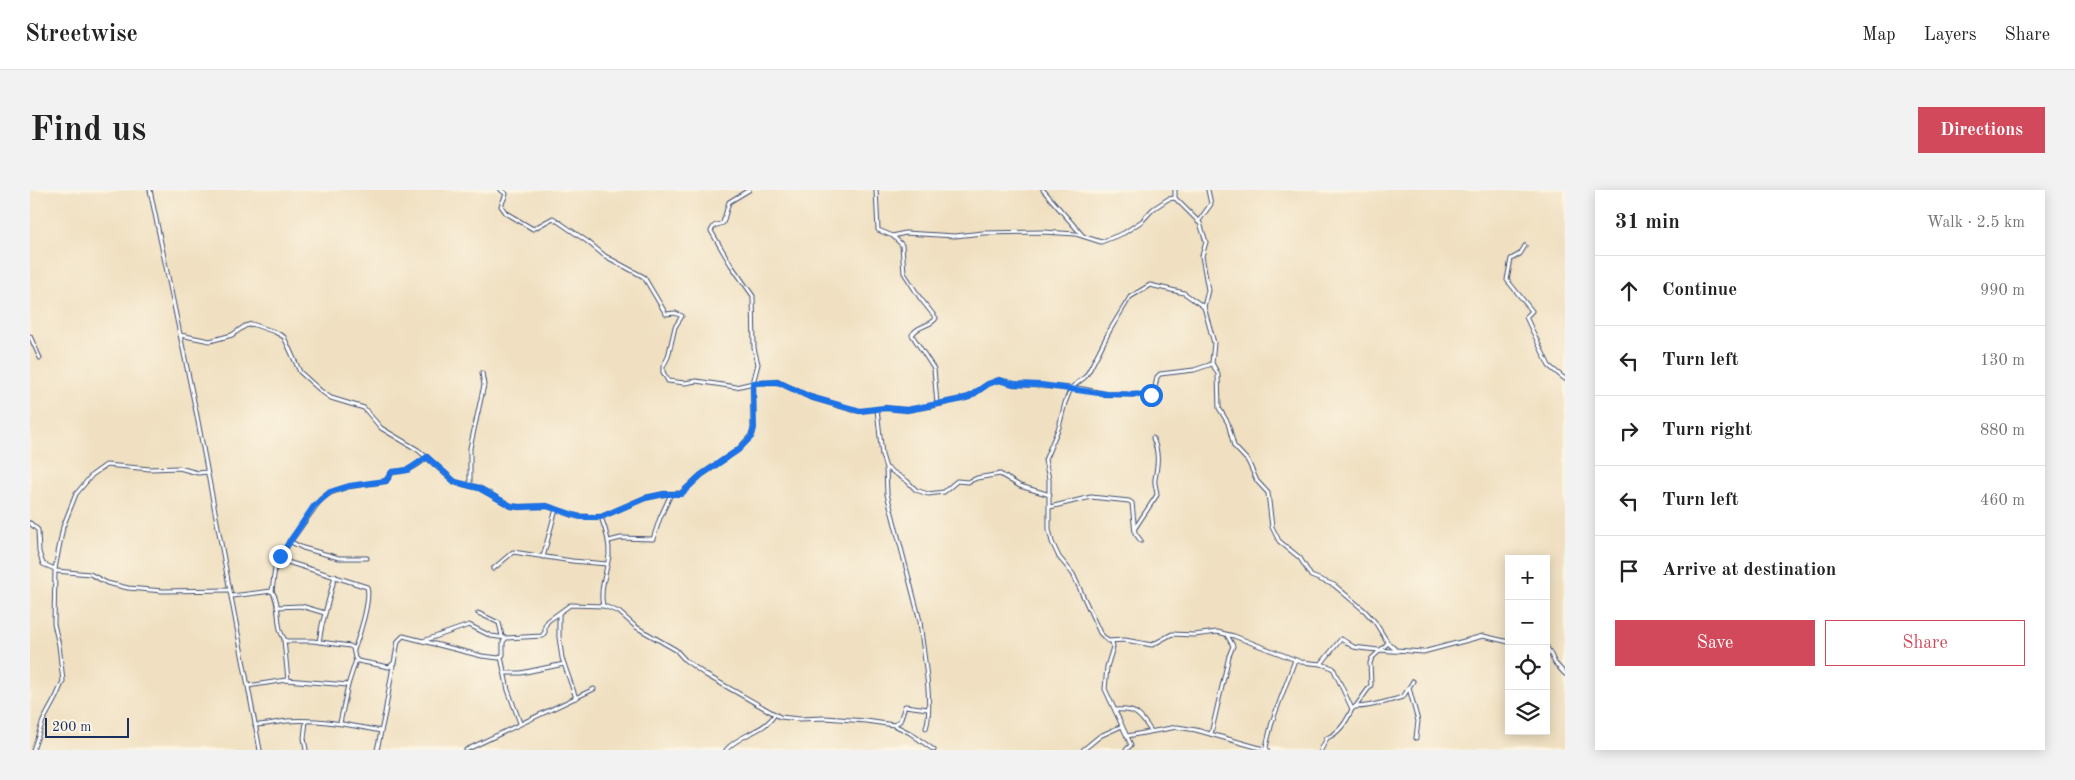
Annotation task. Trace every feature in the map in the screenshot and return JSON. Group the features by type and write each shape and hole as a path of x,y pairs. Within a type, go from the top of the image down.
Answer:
{"street":[{"path":"150,190 232,596 260,750"},
{"path":"501,190 506,194 501,206 506,213 533,229 553,218 605,256 644,277 666,314 675,313 682,316 675,327 668,357 663,367 667,380 685,383 696,381 710,382 736,387 753,383 778,382 810,397 853,410 907,410 969,397 988,384 999,380 1014,384 1041,385 1124,395 1151,395 1155,392 1156,377 1160,374 1194,370 1212,364"},
{"path":"180,335 210,342 232,335 245,326 252,324 275,332 284,337 300,372 318,389 331,398 362,406 381,428 427,457 452,480 486,491 516,507 547,506 575,516 601,517 645,498 681,494 701,475 738,450 751,437 754,428 753,383 758,364 754,348 753,296 731,265 711,231 714,226 722,223 730,201 749,190"},
{"path":"876,190 878,230 893,236 903,247 905,276 936,318 933,322 912,334 934,369 938,404"},
{"path":"1042,190 1084,236"},
{"path":"1175,190 1175,198 1198,222 1206,242 1202,256 1208,290 1204,307 1214,343 1212,364 1218,374 1219,408 1228,423 1234,446 1248,461 1257,481 1268,493 1272,527 1277,538 1300,558 1311,576 1339,588 1364,611 1375,622 1388,643 1398,651"},
{"path":"1198,222 1211,204 1208,190"},
{"path":"893,236 905,233 955,236 983,233 1034,232 1084,236 1099,242 1115,237 1136,226 1153,209 1168,199 1175,198"},
{"path":"1525,246 1521,254 1511,259 1507,280 1532,311 1526,315 1526,318 1549,366 1565,379"},
{"path":"1204,307 1184,293 1150,285 1135,293 1130,297 1112,326 1087,375 1074,384 1065,403 1059,427 1045,460 1049,479 1050,534 1056,551 1073,574 1100,633 1107,640 1112,642 1125,640 1152,645 1172,634 1194,635 1214,632 1227,635 1256,644 1295,660 1321,664 1335,670 1353,708"},
{"path":"30,336 40,358"},
{"path":"470,486 470,448 484,385 482,373"},
{"path":"877,409 882,455 886,468 886,494 920,621 928,709 926,728"},
{"path":"1135,528 1157,495 1155,480 1158,452 1153,438"},
{"path":"288,680 284,639 272,590 272,579 278,559 289,541 314,506 330,492 349,486 386,481 392,472 408,470 427,457"},
{"path":"34,750 43,721 62,681 59,645 54,624 56,570 63,527 76,494 99,468 110,465 150,469 180,468 198,473 207,472"},
{"path":"886,468 907,481 916,490 928,494 944,492 957,481 968,482 977,478 1000,474 1020,486 1050,495"},
{"path":"608,541 621,538 653,539 671,494"},
{"path":"1050,507 1091,497 1125,500 1132,503 1136,535 1141,542"},
{"path":"543,557 556,509"},
{"path":"601,517 608,541 607,564 602,591 603,606"},
{"path":"30,523 38,530 39,552 43,564 56,570 90,574 107,583 128,588 163,591 230,590"},
{"path":"289,541 303,548 343,559 367,558"},
{"path":"493,569 512,552 607,564"},
{"path":"278,559 364,585 368,590 354,650 356,660 348,685 340,723"},
{"path":"319,642 336,576"},
{"path":"232,596 272,590"},
{"path":"423,641 469,625 491,636 542,636 545,632 546,624 571,605 603,606 619,612 636,627 676,650 685,660 706,675 775,714 789,719 825,718 894,725 910,732 934,750"},
{"path":"277,607 301,606 325,613"},
{"path":"478,613 483,614 491,621 499,623 504,637 501,657 506,673 508,690 520,724"},
{"path":"559,614 559,637 564,664 576,698"},
{"path":"1211,734 1233,646 1227,635"},
{"path":"377,750 398,641 402,637 406,636 482,656 501,657"},
{"path":"1321,664 1341,640 1356,648 1393,652 1423,652 1483,636 1505,641"},
{"path":"284,639 288,642 302,640 350,646 354,650"},
{"path":"1112,642 1113,647 1107,667 1105,689 1131,745 1126,750"},
{"path":"1321,750 1327,738 1332,736 1343,725 1353,708 1371,685 1370,663 1373,655 1388,643"},
{"path":"1550,653 1555,663 1565,674"},
{"path":"356,660 385,667 393,665"},
{"path":"1127,736 1177,727 1266,749 1272,722 1295,660"},
{"path":"506,673 521,673 564,664"},
{"path":"248,686 288,680 348,685"},
{"path":"1353,708 1373,706 1382,701 1403,697 1413,681"},
{"path":"1408,688 1412,694 1418,721 1416,738"},
{"path":"466,750 594,689"},
{"path":"894,725 900,721 905,706 928,709"},
{"path":"1115,710 1132,710 1144,719 1151,731"},
{"path":"726,750 739,739 769,722 775,714"},
{"path":"255,725 286,721 306,721 340,723 381,731"},
{"path":"306,721 304,738 306,750"},
{"path":"1083,750 1100,736 1122,726"},
{"path":"1248,750 1250,746"}],"route":[{"path":"280,556 314,506 330,492 349,486 386,481 392,472 408,470 427,457 455,482 486,491 511,506 547,506 580,517 601,517 645,498 664,494 681,494 701,475 738,450 751,437 754,431 753,383 778,382 810,397 860,411 885,408 907,410 958,400 969,397 988,384 999,380 1014,384 1083,389 1106,394 1151,395"}]}
